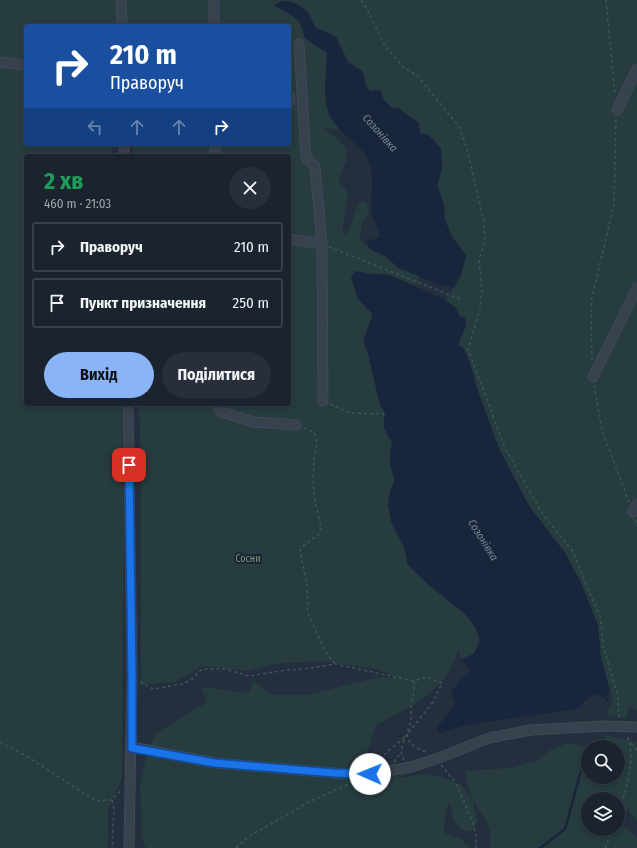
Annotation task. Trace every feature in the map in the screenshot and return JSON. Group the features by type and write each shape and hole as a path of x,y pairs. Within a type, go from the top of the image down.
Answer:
{"street":[{"path":"121,0 122,24"},
{"path":"214,0 214,24"},
{"path":"299,44 306,158 315,166 322,244 323,400"},
{"path":"0,62 24,64"},
{"path":"617,110 637,69"},
{"path":"291,239 322,244"},
{"path":"593,377 637,288"},
{"path":"128,406 132,677 132,748 129,848"},
{"path":"218,406 221,412 254,422 296,425"},
{"path":"132,748 215,763 334,773 370,774 411,767 436,759 489,738 531,730 604,726 625,728 637,727"}],"path":[{"path":"361,0 385,46 404,68 417,75 460,128 468,153 484,222 485,242 479,260 482,290 480,309 468,348 504,448 542,513 573,552 591,594 600,618 603,646 618,696 619,718 631,743 637,750"},
{"path":"606,0 615,95"},
{"path":"592,362 591,302 614,204 617,110"},
{"path":"322,244 460,299"},
{"path":"593,377 602,430 635,508 637,526"},
{"path":"323,400 349,412 385,414 385,416"},
{"path":"296,425 314,432 317,442 314,460 313,485 321,527 320,534 302,547 300,551 307,585 308,613 325,651 336,664"},
{"path":"132,677 153,689 182,684 191,680 202,669 225,669 249,676 336,664 414,681 427,677 442,683 434,702 405,737 380,758 370,774"},
{"path":"414,681 411,720 407,734 409,741 415,747 428,752"},
{"path":"405,737 401,752 404,762 411,767"},
{"path":"0,742 96,801 112,800 130,782"},
{"path":"625,792 632,768 631,743"},
{"path":"436,759 456,783 473,823 476,836 476,848"},
{"path":"236,848 255,833 312,802 357,780"},
{"path":"112,800 114,809 112,848"},
{"path":"605,848 610,836"}],"green space":[{"name":"Сосни","path":"0,0 637,0 637,711 628,706 627,719 606,714 613,700 601,659 598,626 582,585 565,553 529,506 499,449 477,388 469,360 458,345 465,326 456,308 445,300 454,288 466,255 452,237 445,220 444,205 437,185 442,169 420,133 384,100 380,90 370,91 366,86 363,72 348,62 336,38 315,27 311,19 274,6 295,18 303,31 305,38 327,53 325,95 329,116 341,131 323,127 338,139 346,149 346,161 339,177 339,181 348,193 342,231 345,234 348,232 358,204 363,201 368,205 369,212 362,225 360,239 370,249 385,256 399,268 419,276 417,287 389,275 355,271 358,299 373,314 364,339 364,344 368,353 380,405 384,411 384,428 392,442 390,461 395,480 390,491 391,521 404,547 408,565 429,585 465,614 476,628 480,641 474,654 462,659 458,649 453,665 437,687 406,709 376,725 365,759 356,772 390,774 404,778 421,774 439,776 461,785 473,801 477,822 472,831 464,831 454,821 449,802 444,822 444,832 450,836 459,838 470,848 145,847 142,835 140,785 146,757 155,734 207,702 201,687 248,693 254,681 272,695 308,695 379,677 397,678 376,669 321,661 271,664 248,671 203,666 175,682 141,685 141,467 139,406 291,406 291,154 133,154 133,146 291,146 291,24 24,24 24,146 112,146 112,154 24,154 24,406 121,406 124,520 122,778 108,810 108,848 0,848"},
{"path":"606,735 637,742 637,821 627,809 625,812 625,792 581,792 581,836 625,836 625,827 637,837 637,848 490,848 490,828 473,800 467,785 466,771 511,768 536,761 549,751 567,743 581,745 581,784 625,784 625,740 605,740"}],"water":[{"path":"281,1 292,2 300,6 308,12 315,27 336,37 348,62 363,72 366,86 370,91 380,90 384,100 392,108 398,108 419,123 420,133 429,135 441,149 442,169 437,185 444,205 445,220 452,237 466,255 462,273 454,288 438,284 399,268 385,256 370,249 367,243 368,240 380,237 371,207 371,167 364,152 343,133 330,114 325,95 327,53 305,38 301,23 291,15 274,6"},
{"path":"355,271 389,275 445,300 456,308 460,316 465,317 466,326 458,345 464,349 469,360 477,388 499,449 529,506 565,553 582,585 598,626 601,659 610,691 608,695 602,697 597,694 588,698 578,709 471,724 439,733 437,728 455,704 451,692 460,680 470,671 462,659 474,654 480,641 476,628 465,614 429,585 408,565 404,547 391,521 388,505 390,491 395,480 390,461 392,442 384,428 384,411 380,405 368,353 364,344 364,339 373,314 358,299 351,278"}],"building":[{"path":"294,92 296,105 291,106 291,93"}],"waterway":[{"name":"Созонівка","path":"604,694 607,700"},
{"name":"Созонівка","path":"540,848 565,829 581,772"}],"route":[{"path":"129,465 132,748 215,763 334,773 370,774"}]}
